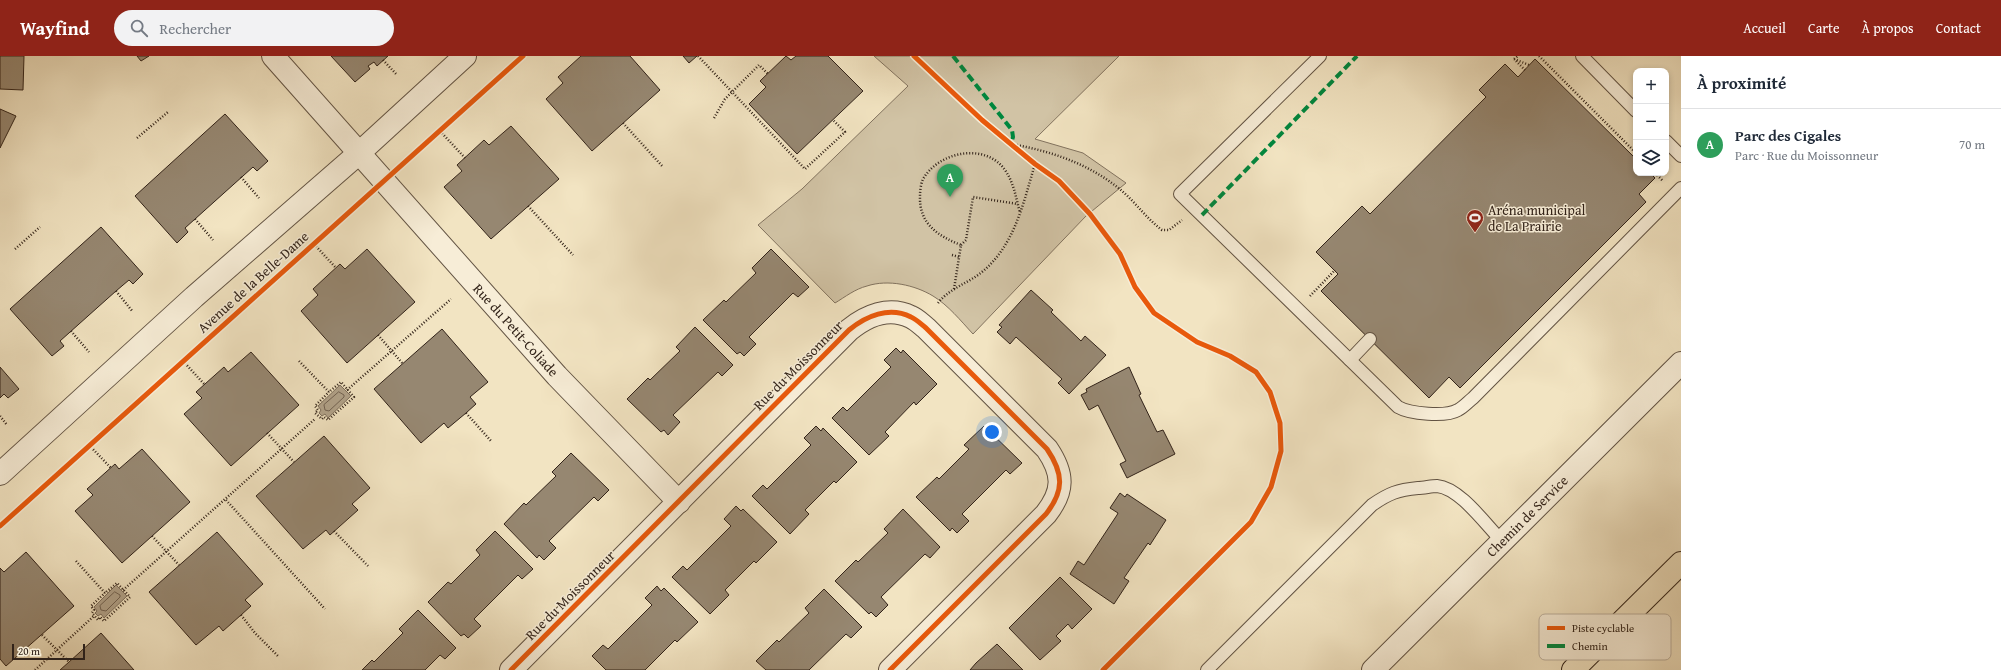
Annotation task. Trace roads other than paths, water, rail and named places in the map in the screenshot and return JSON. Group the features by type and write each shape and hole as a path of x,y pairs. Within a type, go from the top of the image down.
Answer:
{"highway":[{"path":"1630,614 1681,563"},
{"path":"1573,670 1583,660"}],"street":[{"name":"Rue du Petit-Coliade","path":"273,56 358,154 557,376 679,502"},
{"name":"Avenue de la Belle-Dame","path":"0,474 194,297 358,154 465,56"},
{"name":"Rue du Moissonneur","path":"511,670 860,321 874,314 900,313 911,317 926,328 1048,449 1055,461 1060,480 1059,492 1053,505 1046,514 890,670"},
{"name":"Chemin de Service","path":"1373,670 1681,363"}],"lane":[{"path":"1320,56 1180,194 1398,407 1404,410 1421,414 1458,411 1473,398 1681,188"},
{"path":"1582,56 1633,108"},
{"path":"1669,144 1681,156"},
{"path":"1350,360 1370,339"},
{"path":"1207,670 1372,505 1388,494 1403,490 1437,486 1451,491 1461,498 1502,541"}],"water":[{"path":"340,385 351,396 328,418 325,414 322,416 319,413 321,410 318,406"},
{"path":"116,585 127,596 104,618 101,614 98,616 95,613 97,611 94,607"}],"place":[{"name":"Parc des Cigales","path":"950,197"},
{"name":"Aréna municipal de La Prairie","path":"1475,233"}]}
